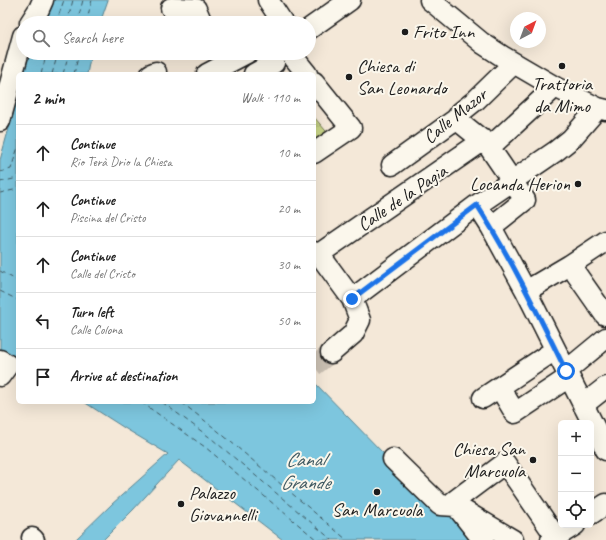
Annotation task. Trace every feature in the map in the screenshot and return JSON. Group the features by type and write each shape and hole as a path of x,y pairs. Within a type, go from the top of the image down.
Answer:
{"street":[{"path":"34,16 42,0"},
{"path":"268,0 278,16"},
{"path":"316,24 350,0"},
{"path":"352,299 477,205 556,151 602,109 555,87 482,43 430,0"},
{"path":"171,8 196,9 199,16"},
{"path":"0,121 17,60"},
{"path":"215,65 228,60"},
{"path":"258,72 279,60"},
{"path":"291,60 305,72"},
{"name":"Calle Mazor","path":"392,165 456,119 461,112 482,95 514,63"},
{"path":"316,84 352,128 316,152"},
{"name":"Calle de la Pagia","path":"316,253 487,144 555,87"},
{"path":"456,119 487,144 525,200 491,227"},
{"path":"477,205 491,227 526,291 606,450"},
{"path":"526,291 570,265 603,249"},
{"path":"316,253 352,299 360,320 353,334 330,353"},
{"path":"570,265 605,315"},
{"path":"500,388 515,413 548,391 606,338"},
{"path":"483,398 556,350"},
{"path":"583,405 606,387"},
{"path":"393,459 440,505 456,506 512,540"},
{"path":"484,540 453,502 505,463 554,539 570,528"},
{"path":"594,512 606,504"}],"green space":[{"path":"316,119 331,137 316,147"}],"water":[{"path":"47,0 108,0 102,16 41,16"},
{"path":"28,60 90,60 87,72 25,72"},
{"path":"16,103 16,367 0,355 0,160"},
{"name":"Canal Grande","path":"316,384 384,454 415,490 461,515 482,540 283,540 179,460 103,540 75,540 112,504 168,454 87,404 316,404"}],"ferry route":[{"path":"58,16 64,0"},
{"path":"69,16 73,0"},
{"path":"79,16 83,0"},
{"path":"88,16 92,0"},
{"path":"42,72 45,60"},
{"path":"53,72 56,60"},
{"path":"64,72 67,60"},
{"path":"74,72 77,60"},
{"path":"0,172 11,169 16,153"},
{"path":"0,182 16,178"},
{"path":"0,193 16,189"},
{"path":"0,271 16,280"},
{"path":"0,291 16,299"},
{"path":"144,404 205,447 317,540"},
{"path":"165,404 212,439 332,540"},
{"path":"184,404 218,431 347,540"}],"tunnel":[{"path":"316,364 331,353"}],"place":[{"name":"Frito Inn","path":"405,32"},
{"name":"Trattoria da Mimo","path":"562,66"},
{"name":"Chiesa di San Leonardo","path":"349,77"},
{"name":"Locanda Herion","path":"578,184"},
{"name":"Chiesa San Marcuola","path":"533,460"},
{"name":"San Marcuola","path":"377,492"},
{"name":"Palazzo Giovannelli","path":"181,504"}],"route":[{"path":"352,299 477,205 491,227 526,291 566,371"}]}
